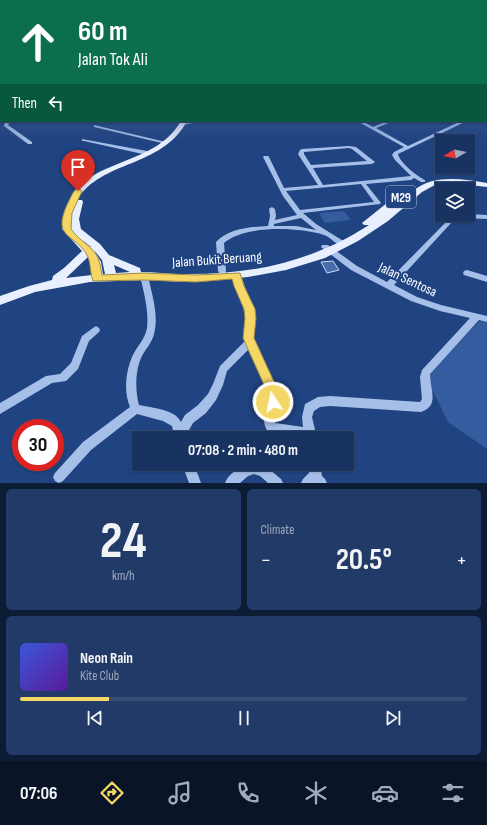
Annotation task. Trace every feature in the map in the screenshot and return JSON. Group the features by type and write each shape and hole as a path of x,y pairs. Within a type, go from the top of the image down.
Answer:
{"main road":[{"path":"97,276 94,258 89,250 70,234 67,229 68,213 76,194 93,178 166,143 186,122"},
{"path":"111,275 105,257 96,246 77,230 75,212 82,194 99,178 147,156 173,141 186,122"},
{"name":"Jalan Bukit Beruang","path":"340,242 372,220 416,185 424,181 455,178 487,184"},
{"name":"Jalan Bukit Beruang","path":"140,274 196,278 237,275 278,268 306,261 385,219 428,184 456,181 487,184"},
{"name":"Jalan Bukit Beruang","path":"0,295 34,284 57,279 111,275 222,271 273,264 327,249"},
{"path":"57,279 68,271 89,250"},
{"path":"105,257 140,274"},
{"name":"Jalan Bukit Beruang","path":"0,301 35,288 97,276"}],"street":[{"path":"8,122 6,125 30,143"},
{"path":"361,122 408,147"},
{"path":"373,128 389,122"},
{"path":"424,181 415,177 395,156 396,153 463,122"},
{"path":"96,126 166,143"},
{"path":"84,140 147,153"},
{"path":"310,167 372,162 354,148 349,147 302,151 302,154 321,186"},
{"path":"266,157 289,202 300,214 324,233 340,242"},
{"path":"283,190 411,178"},
{"path":"222,271 221,240 238,233 271,226 300,214 378,203 362,182"},
{"path":"271,226 273,216 272,208"},
{"path":"388,286 450,222 464,216 487,217"},
{"path":"271,226 298,228 324,233"},
{"name":"Jalan Sentosa","path":"327,249 354,268 427,304 483,318"},
{"path":"467,273 487,279"},
{"path":"136,409 133,400 132,381 134,368 139,353 148,341 152,326 151,311 140,274"},
{"path":"237,275 239,286 249,309 251,318 248,338 271,387 273,395 268,420 269,425 272,428 286,431"},
{"path":"309,431 307,417 309,408 318,402 422,407 428,403 428,396 424,384 425,373 483,318"},
{"path":"0,409 50,379 62,378 75,366 85,339 96,330"},
{"path":"183,431 189,420 202,409 212,397 223,369 250,342"},
{"path":"136,409 166,416 176,423 178,431"},
{"path":"59,477 87,446 136,409"},
{"path":"231,483 240,474 254,467 259,467 277,483"},
{"path":"191,471 195,483"}],"shaded area":[{"path":"344,211 351,220 325,223 319,213"},
{"path":"480,321 487,322 487,449 448,422 430,385 428,376 441,359"}],"building":[{"path":"333,261 339,270 327,273 321,262"}],"route":[{"path":"78,191 68,213 67,229 70,234 89,250 94,258 98,274 97,278 144,276 196,278 237,275 239,286 249,309 251,318 248,338 271,387 273,402"}]}
